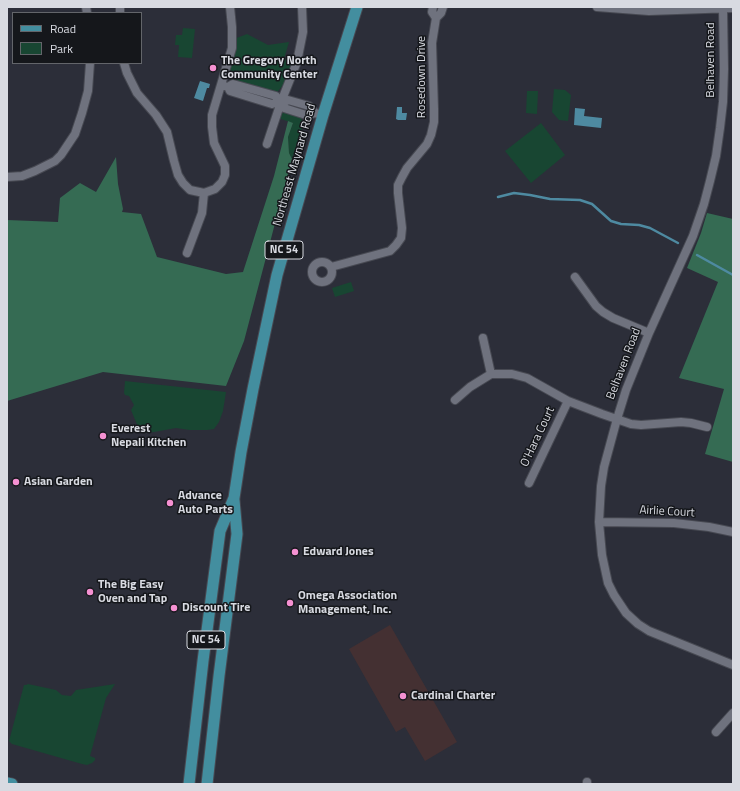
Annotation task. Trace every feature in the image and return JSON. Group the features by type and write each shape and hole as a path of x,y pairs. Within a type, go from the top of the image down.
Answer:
{"main road":[{"name":"Northeast Maynard Road","path":"207,784 237,534 234,498 241,452 277,275 319,114 357,7"},
{"name":"Northeast Maynard Road","path":"189,784 220,531 234,498"},
{"path":"7,783 12,784"}],"street":[{"path":"124,64 136,93 156,115 168,132 178,175 183,183 190,190 204,193 215,189 222,182 225,166 214,142 212,115 214,107 225,86 232,48 230,7"},
{"path":"267,144 280,102 297,62 303,32 302,7"},
{"name":"Rosedown Drive","path":"433,7 432,12 436,18"},
{"name":"Rosedown Drive","path":"331,268 390,251 401,238 402,228 398,185 408,168 427,144 431,135 434,122 432,43 436,18 441,14 443,7"},
{"path":"597,7 649,11 733,8"},
{"name":"Belhaven Road","path":"723,8 723,102 712,175 693,236 649,333 616,419 601,486 599,522 602,555 608,583 626,613 638,624 661,636 733,665"},
{"path":"7,177 22,176 35,171 55,161 61,155 75,134 82,113 88,91 90,64"},
{"path":"225,86 230,91 272,104 280,102"},
{"path":"280,102 284,108 306,115 319,114"},
{"path":"187,253 202,213 204,193"},
{"path":"575,276 596,306 603,312 613,318 649,333"},
{"path":"483,338 491,374"},
{"path":"455,400 470,387 491,374 512,374 527,378 568,401 631,424 641,425 681,422 706,427"},
{"name":"O'Hara Court","path":"529,483 568,401"},
{"name":"Airlie Court","path":"599,522 674,523 709,527 733,532"},
{"path":"716,732 733,713"}],"shaded area":[{"name":"Cardinal Charter","path":"390,625 457,742 425,761 405,727 396,732 349,649"}],"green space":[{"path":"183,28 195,29 192,58 178,57 179,45 175,45 176,35 182,35"},
{"path":"247,34 268,45 289,42 284,59 294,62 283,85 275,95 231,81 227,71 234,39"},
{"path":"554,89 565,90 571,95 568,121 559,120 552,112"},
{"path":"527,91 538,91 537,114 526,113"},
{"path":"286,111 301,117 303,125 292,159 289,153 288,137 293,123 281,119 280,117 283,112"},
{"path":"288,121 293,123 288,137 289,153 292,159 244,341 226,386 103,372 7,401 7,220 58,222 60,198 80,183 96,192 116,157 118,184 123,209 122,212 141,214 157,257 226,274 243,272 274,176"},
{"path":"541,123 565,155 531,183 505,151"},
{"path":"707,213 733,219 733,462 705,454 724,389 679,378 718,282 687,268"},
{"path":"351,282 354,291 335,297 332,288"},
{"path":"125,381 226,392 223,411 219,422 214,429 190,430 176,428 145,433 138,427 131,410 134,405 129,396 125,395 124,393"},
{"path":"28,684 56,690 62,695 71,696 76,690 115,684 106,698 90,756 95,758 92,763 87,765 82,764 12,744 9,741 24,685"}],"water":[{"path":"200,81 210,84 209,88 207,88 203,101 194,98"},
{"path":"397,107 402,107 402,113 407,113 406,120 396,119"},
{"path":"575,108 585,109 584,116 602,118 601,128 574,125"}],"waterway":[{"path":"498,197 514,193 550,199 580,200 592,204 611,221 650,228 678,243"},
{"path":"697,255 733,275"}],"place":[{"name":"The Gregory North Community Center","path":"213,68"},
{"name":"Everest Nepali Kitchen","path":"103,436"},
{"name":"Asian Garden","path":"16,482"},
{"name":"Advance Auto Parts","path":"170,503"},
{"name":"Edward Jones","path":"295,552"},
{"name":"The Big Easy Oven and Tap","path":"90,592"},
{"name":"Omega Association Management, Inc.","path":"290,603"},
{"name":"Discount Tire","path":"174,608"},
{"name":"Cardinal Charter","path":"403,696"}]}
